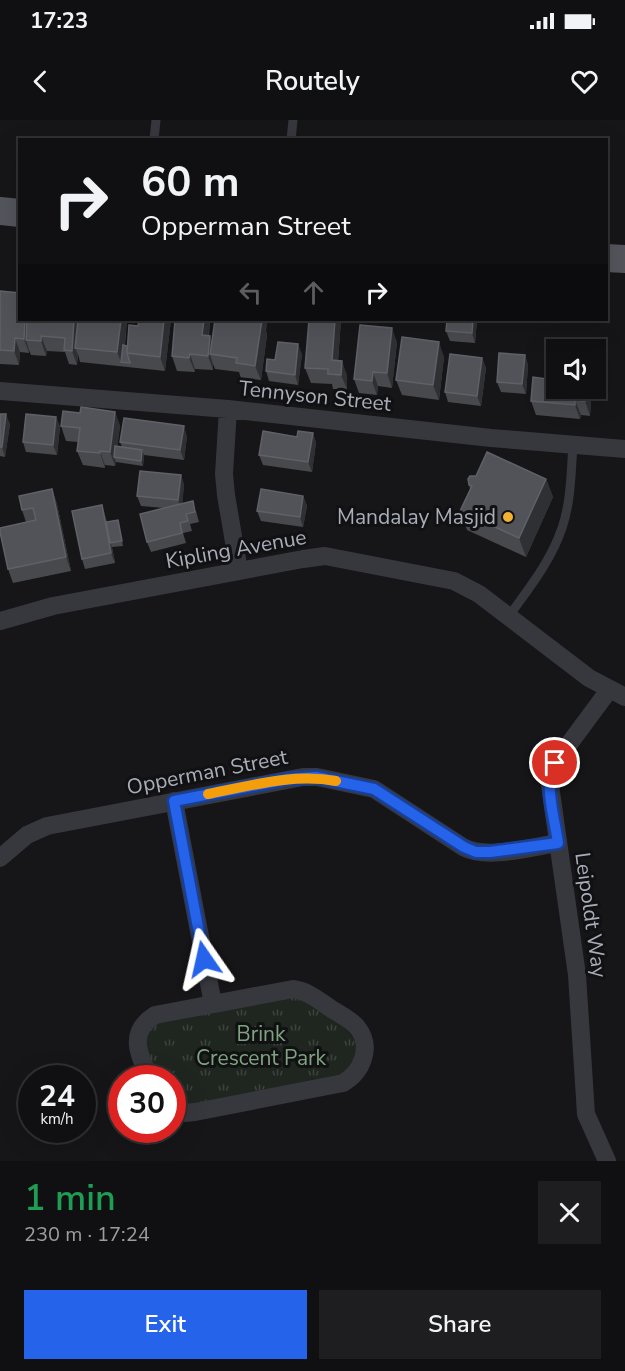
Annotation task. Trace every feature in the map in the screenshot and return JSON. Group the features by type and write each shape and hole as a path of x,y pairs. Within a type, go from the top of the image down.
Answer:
{"main road":[{"path":"0,211 18,213"},
{"path":"608,258 625,259"}],"street":[{"name":"Tennyson Street","path":"0,390 228,409 492,438 625,449"},
{"path":"228,409 224,474 239,571"},
{"name":"Kipling Avenue","path":"0,621 53,606 317,556 454,581 471,589 589,678 617,694"},
{"name":"Leipoldt Way","path":"607,1161 586,1114 577,975 550,785 555,763 617,694"},
{"name":"Opperman Street","path":"0,858 27,835 46,826 288,779 316,777 374,789 464,847 476,852 558,843"},
{"path":"174,801 213,1004"},
{"path":"145,1065 137,1047 138,1038 144,1024 155,1015 286,989 305,992 357,1028 364,1045 362,1064 351,1078 343,1083 186,1113"}],"lane":[{"path":"154,138 156,120"},
{"path":"291,138 293,120"},
{"path":"508,616 545,566 562,527 569,500 573,445"}],"green space":[{"name":"Brink Crescent Park","path":"291,997 301,999 337,1021 354,1039 356,1050 353,1061 342,1074 190,1104 186,1103 186,1065 152,1065 147,1055 148,1035 159,1022"}],"building":[{"path":"0,291 18,293 18,321 25,321 24,339 15,338 14,351 0,350"},
{"path":"27,321 74,321 72,351 64,350 65,338 41,336 41,341 26,340"},
{"path":"78,321 121,321 117,352 75,348"},
{"path":"139,321 164,321 160,357 127,353 129,325 138,326"},
{"path":"175,321 204,321 202,335 210,336 208,356 190,354 189,358 172,356"},
{"path":"215,321 262,321 255,366 236,363 237,358 210,354"},
{"path":"309,321 335,321 332,360 342,361 341,375 328,374 328,369 305,368"},
{"path":"447,321 473,321 472,333 446,331"},
{"path":"360,325 392,328 387,373 373,372 372,381 354,379"},
{"path":"402,337 439,342 433,385 396,380"},
{"path":"278,342 298,344 295,375 266,371 267,359 275,360"},
{"path":"123,345 127,346 130,363 121,362"},
{"path":"499,353 525,355 522,384 497,382"},
{"path":"450,354 482,358 477,396 445,392"},
{"path":"533,377 546,379 546,399 585,399 585,401 575,400 575,405 531,401"},
{"path":"81,407 115,412 110,452 77,451 80,428 61,426 63,411 80,413"},
{"path":"0,414 6,414 2,447 0,447"},
{"path":"26,414 56,417 53,445 23,442"},
{"path":"124,418 184,426 180,450 120,442"},
{"path":"263,431 297,437 298,431 313,433 308,462 259,455"},
{"path":"115,446 142,450 141,461 114,457"},
{"name":"Mandalay Masjid","path":"487,452 546,479 519,538 460,511 472,486 469,485 468,479 470,476 476,476"},
{"path":"140,471 181,475 178,500 137,496"},
{"path":"52,489 66,557 8,569 0,528 36,520 33,508 22,510 19,496"},
{"path":"261,489 303,496 300,517 257,511"},
{"path":"193,501 195,512 186,514 188,521 180,523 182,533 147,542 140,514"},
{"path":"102,505 111,553 82,559 72,511"},
{"path":"118,520 122,541 110,543 106,522"}],"slow traffic":[{"path":"208,794 303,777 336,781"}],"place":[{"name":"Mandalay Masjid","path":"508,517"}],"route":[{"path":"204,959 174,801 288,779 316,777 374,789 469,850 483,853 558,843 550,785 555,763"}]}
